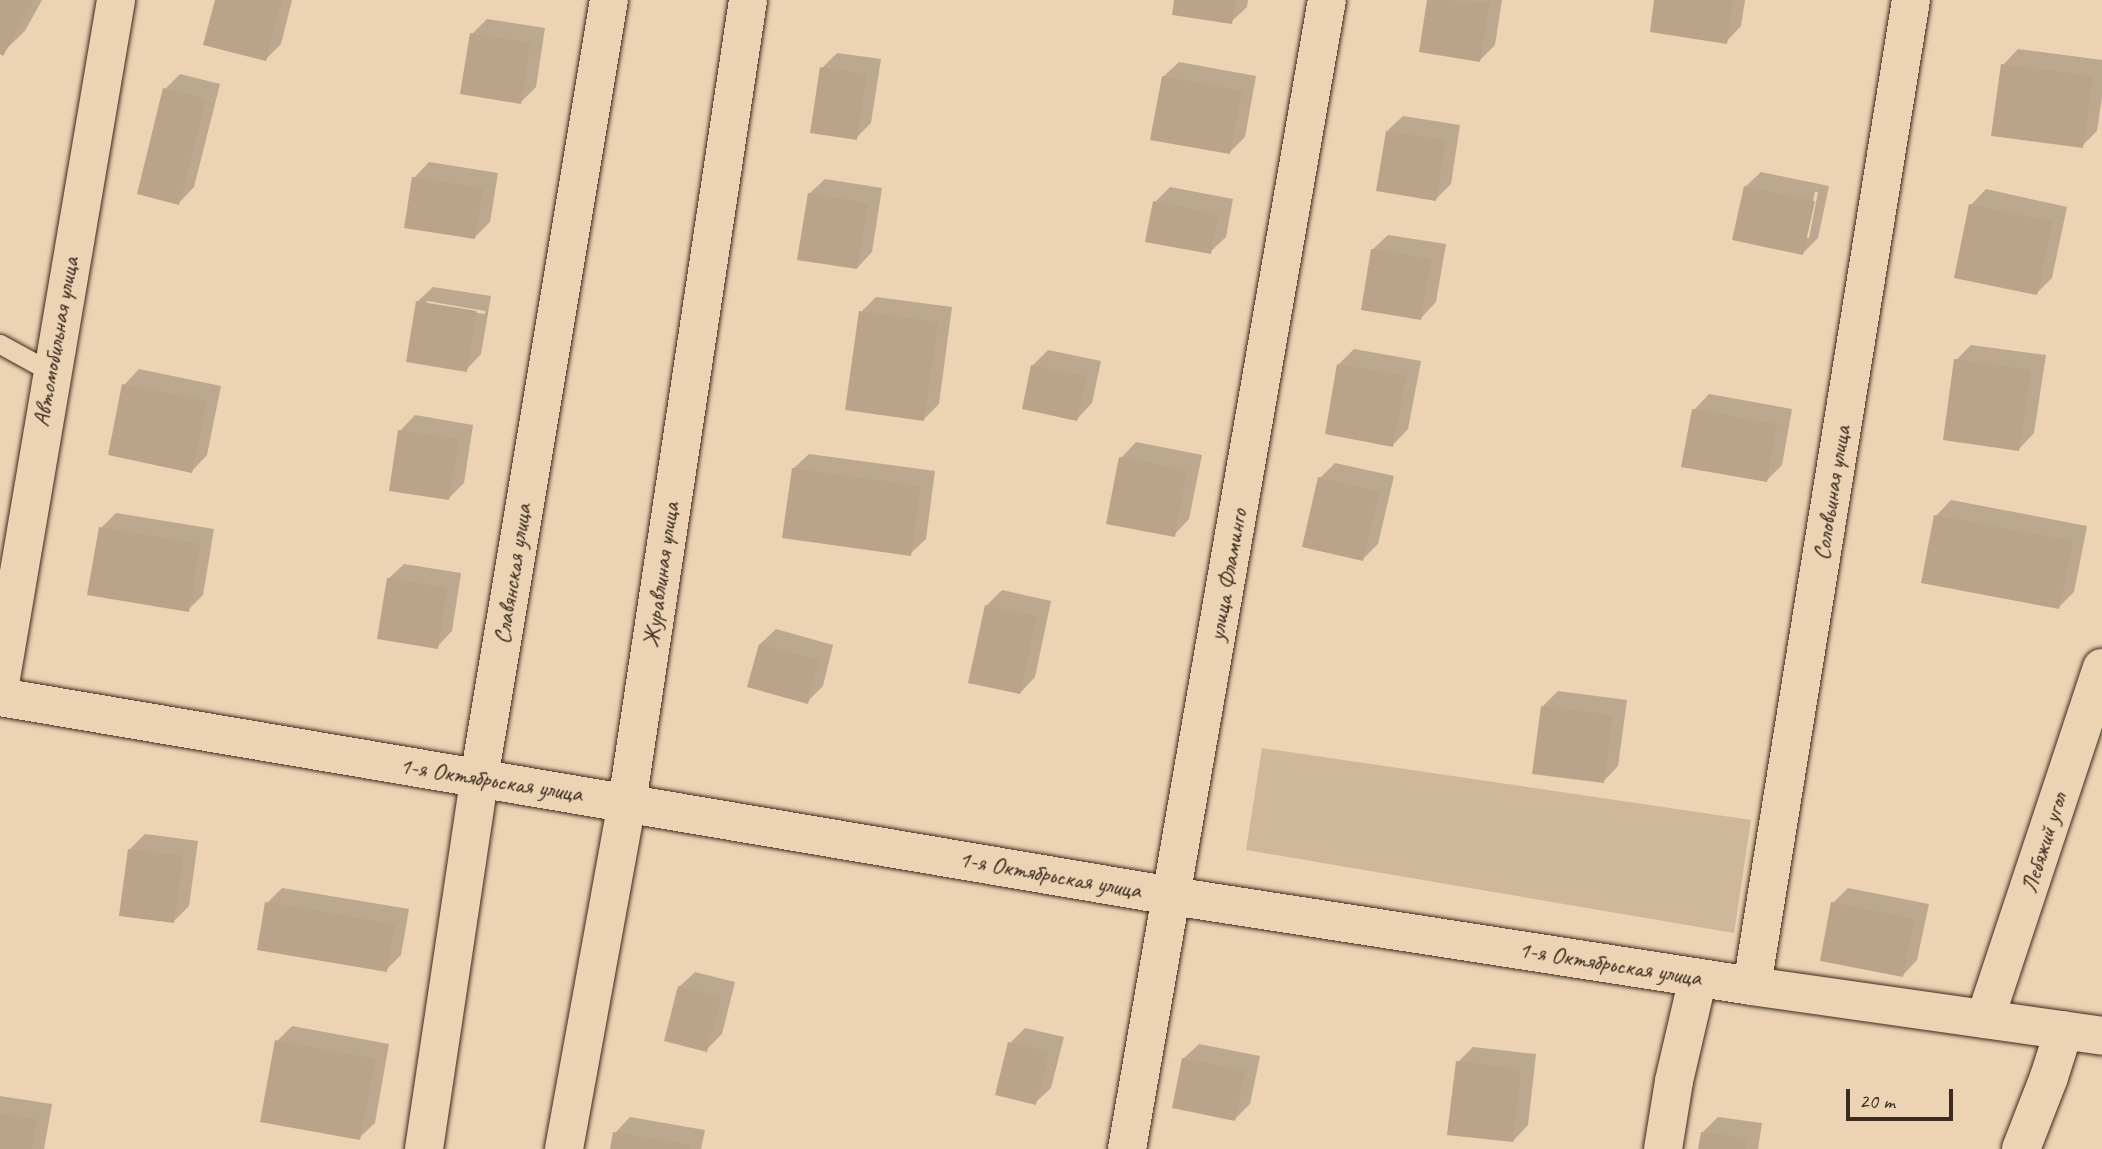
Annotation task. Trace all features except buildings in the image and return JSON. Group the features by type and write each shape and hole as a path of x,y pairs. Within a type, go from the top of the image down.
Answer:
{"street":[{"name":"Автомобильная улица","path":"0,684 116,0"},
{"name":"Славянская улица","path":"424,1149 479,779 609,0"},
{"name":"Журавлиная улица","path":"564,1149 628,803 748,0"},
{"name":"улица Фламинго","path":"1127,1149 1327,0"},
{"name":"Соловьиная улица","path":"1752,986 1912,0"},
{"name":"Лебяжий угол","path":"1986,1019 2102,668"},
{"name":"1-я Октябрьская улица","path":"0,697 1172,896 1698,978 2102,1036"},
{"path":"1663,1149 1674,1081 1698,978"},
{"path":"2021,1149 2064,1030"}],"lane":[{"path":"0,344 51,372"}],"shaded area":[{"path":"1262,748 1751,820 1734,933 1246,850"}]}
